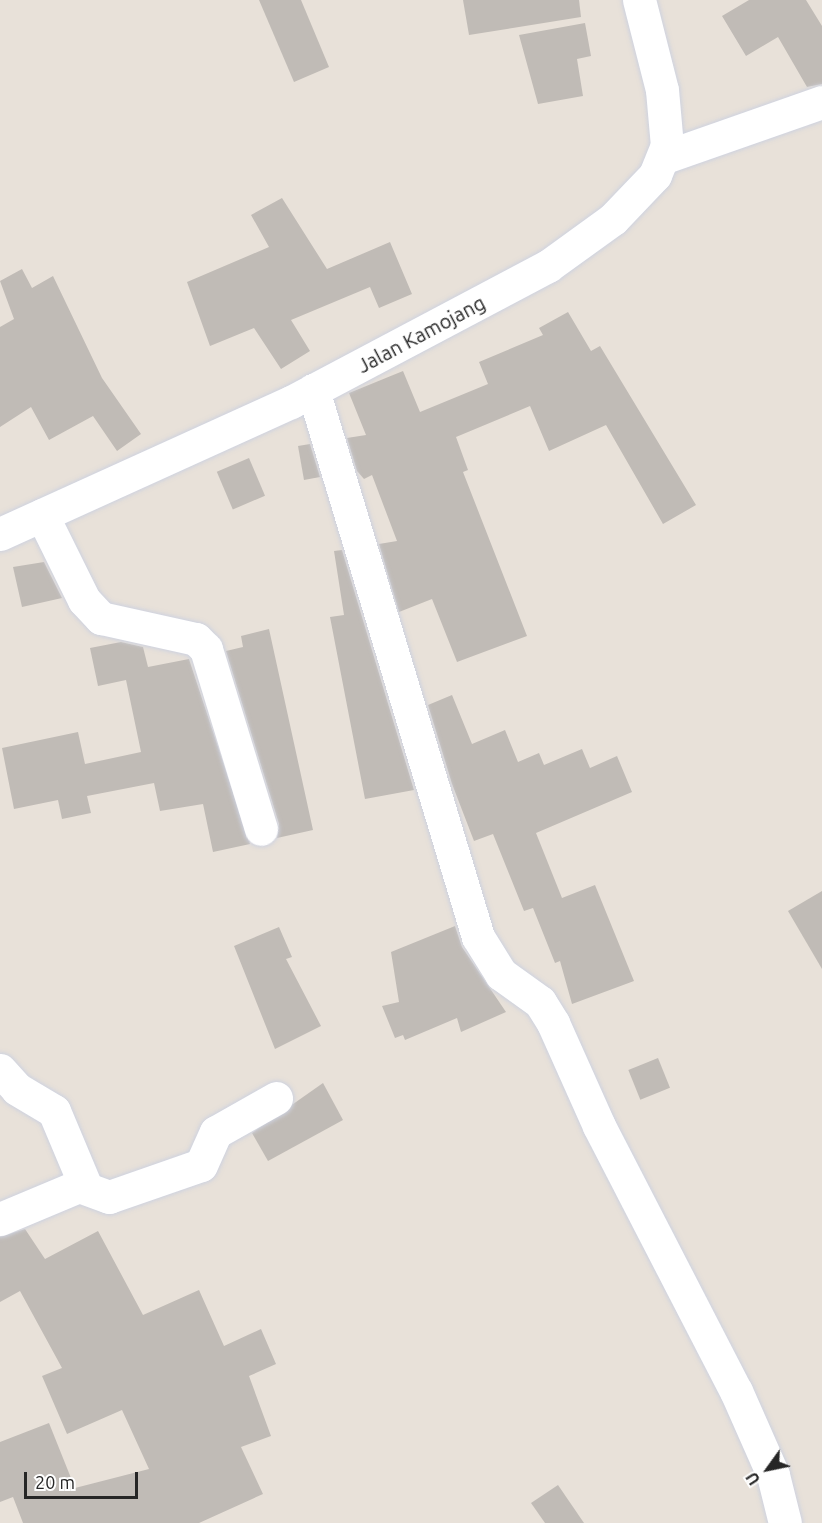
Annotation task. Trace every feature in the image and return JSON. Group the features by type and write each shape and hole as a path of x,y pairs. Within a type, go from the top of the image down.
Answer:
{"street":[{"path":"639,0 662,90 665,157 822,102"},
{"name":"Jalan Kamojang","path":"0,534 313,390 588,240 642,189 665,157"},
{"path":"313,390 478,937 501,974 540,1002 553,1023 598,1126 736,1391 773,1475 785,1523"},
{"path":"42,515 84,600 101,618 196,639 206,649 261,829"},
{"path":"0,1070 17,1089 54,1111 86,1187 108,1197 201,1165 216,1132 276,1098"},
{"path":"0,1219 86,1187"}],"building":[{"path":"259,0 301,0 329,67 294,82"},
{"path":"463,0 579,0 581,17 469,35"},
{"path":"749,0 806,0 822,26 822,84 807,87 778,37 746,56 722,16"},
{"path":"585,23 591,56 577,59 583,96 538,104 519,35"},
{"path":"282,198 327,269 390,242 412,294 379,308 370,287 291,320 310,351 281,369 254,328 210,346 187,282 269,247 251,215"},
{"path":"22,269 32,288 53,276 102,378 141,434 117,451 93,416 49,440 31,407 0,427 0,327 14,319 0,281"},
{"path":"568,312 591,351 600,346 696,505 663,524 606,425 549,451 530,406 456,437 468,470 463,472 527,636 457,662 432,599 399,612 379,544 397,541 372,475 364,479 357,471 347,438 366,435 349,393 403,371 420,412 488,384 479,362 543,335 539,328"},
{"path":"310,444 320,477 304,480 298,446"},
{"path":"249,458 265,496 233,509 217,472"},
{"path":"342,550 414,790 365,799 330,617 344,615 334,551"},
{"path":"44,562 62,598 22,607 13,567"},
{"path":"269,629 313,830 277,838 279,824 226,651 243,647 241,636"},
{"path":"121,642 143,647 148,667 189,659 250,844 213,852 203,804 160,811 154,783 87,796 91,813 62,819 58,800 14,809 2,748 78,732 85,764 141,752 126,680 98,686 90,648"},
{"path":"452,695 472,744 505,730 518,762 539,753 544,765 582,749 590,768 617,756 632,792 536,833 562,898 595,885 634,981 572,1004 560,961 555,963 533,908 524,911 493,834 474,841 452,784 428,705"},
{"path":"822,891 822,969 788,911"},
{"path":"455,926 462,947 506,1012 461,1032 457,1018 405,1040 403,1035 395,1038 382,1006 399,1002 391,952"},
{"path":"279,927 292,957 286,959 321,1026 275,1049 234,946"},
{"path":"658,1058 670,1088 640,1100 628,1070"},
{"path":"323,1083 343,1120 268,1161 252,1133"},
{"path":"25,1229 45,1259 98,1231 143,1315 199,1290 224,1346 261,1329 276,1364 249,1376 271,1436 241,1447 263,1494 199,1523 23,1523 13,1497 0,1502 0,1442 49,1423 75,1488 149,1469 122,1410 67,1434 42,1376 62,1368 20,1291 0,1302 0,1237"},
{"path":"558,1485 584,1523 545,1523 531,1503"}]}
